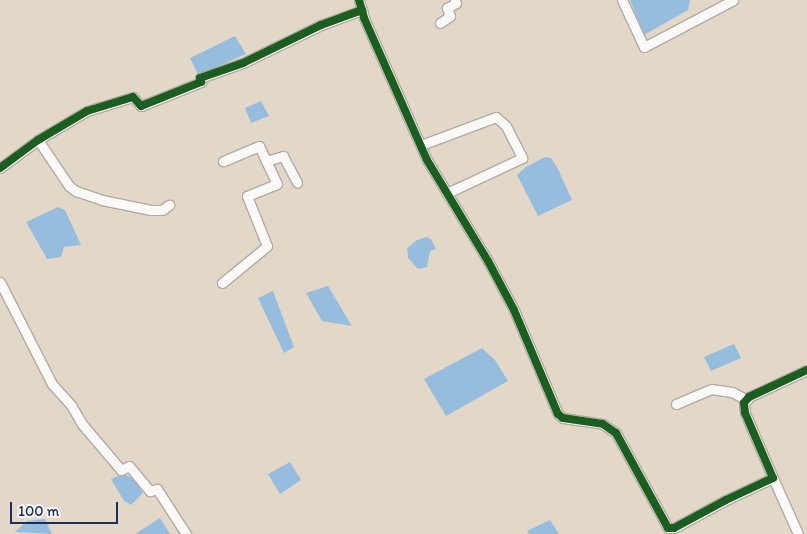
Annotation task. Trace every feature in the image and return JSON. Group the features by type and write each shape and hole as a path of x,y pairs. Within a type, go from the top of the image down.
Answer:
{"street":[{"path":"359,0 421,145 514,310 558,414 563,418 603,424 616,433 665,525 674,528 726,500 773,478"},
{"path":"440,23 450,16 447,8 456,3 455,0"},
{"path":"622,0 644,47 733,0"},
{"path":"0,168 38,140 87,112 133,97 141,106 201,82 200,78 243,63 321,25 362,10"},
{"path":"421,145 496,117 506,126 522,158 448,193"},
{"path":"38,140 70,186 76,191 102,200 151,210 162,210 169,205"},
{"path":"222,283 267,246 247,196 277,184 259,146 223,161"},
{"path":"266,161 283,156 297,182"},
{"path":"0,282 52,384 71,405 82,424 122,470 129,466 150,491 156,489 186,534"},
{"path":"798,534 746,413 744,403 807,370"},
{"path":"676,404 711,389 732,392 747,400"}],"water":[{"path":"630,0 690,0 688,10 644,35"},
{"path":"235,36 246,54 198,75 190,58"},
{"path":"261,101 269,116 251,123 245,108"},
{"path":"545,157 551,158 558,169 572,200 538,216 517,175 526,167"},
{"path":"58,207 65,210 81,245 64,247 61,257 47,259 26,222"},
{"path":"427,237 431,239 436,249 430,251 427,267 418,269 408,258 407,248 417,240"},
{"path":"328,286 352,326 322,321 306,293"},
{"path":"273,291 294,347 284,353 258,298"},
{"path":"734,344 741,358 711,371 704,357"},
{"path":"482,348 495,360 508,381 446,416 424,379"},
{"path":"290,462 301,480 280,494 268,474"},
{"path":"122,474 134,478 143,493 131,505 124,501 111,479"},
{"path":"160,518 170,534 135,534"},
{"path":"45,519 52,534 15,532 27,521"},
{"path":"550,520 559,534 529,534 527,531"}],"cycle path":[{"path":"359,0 364,18 427,160 488,261 514,310 558,414 563,418 603,424 616,433 668,528 674,528 726,500 773,478 745,413 744,403 749,397 807,370"},
{"path":"0,168 38,140 87,111 133,97 141,106 201,82 200,78 243,63 321,25 362,10"}]}
